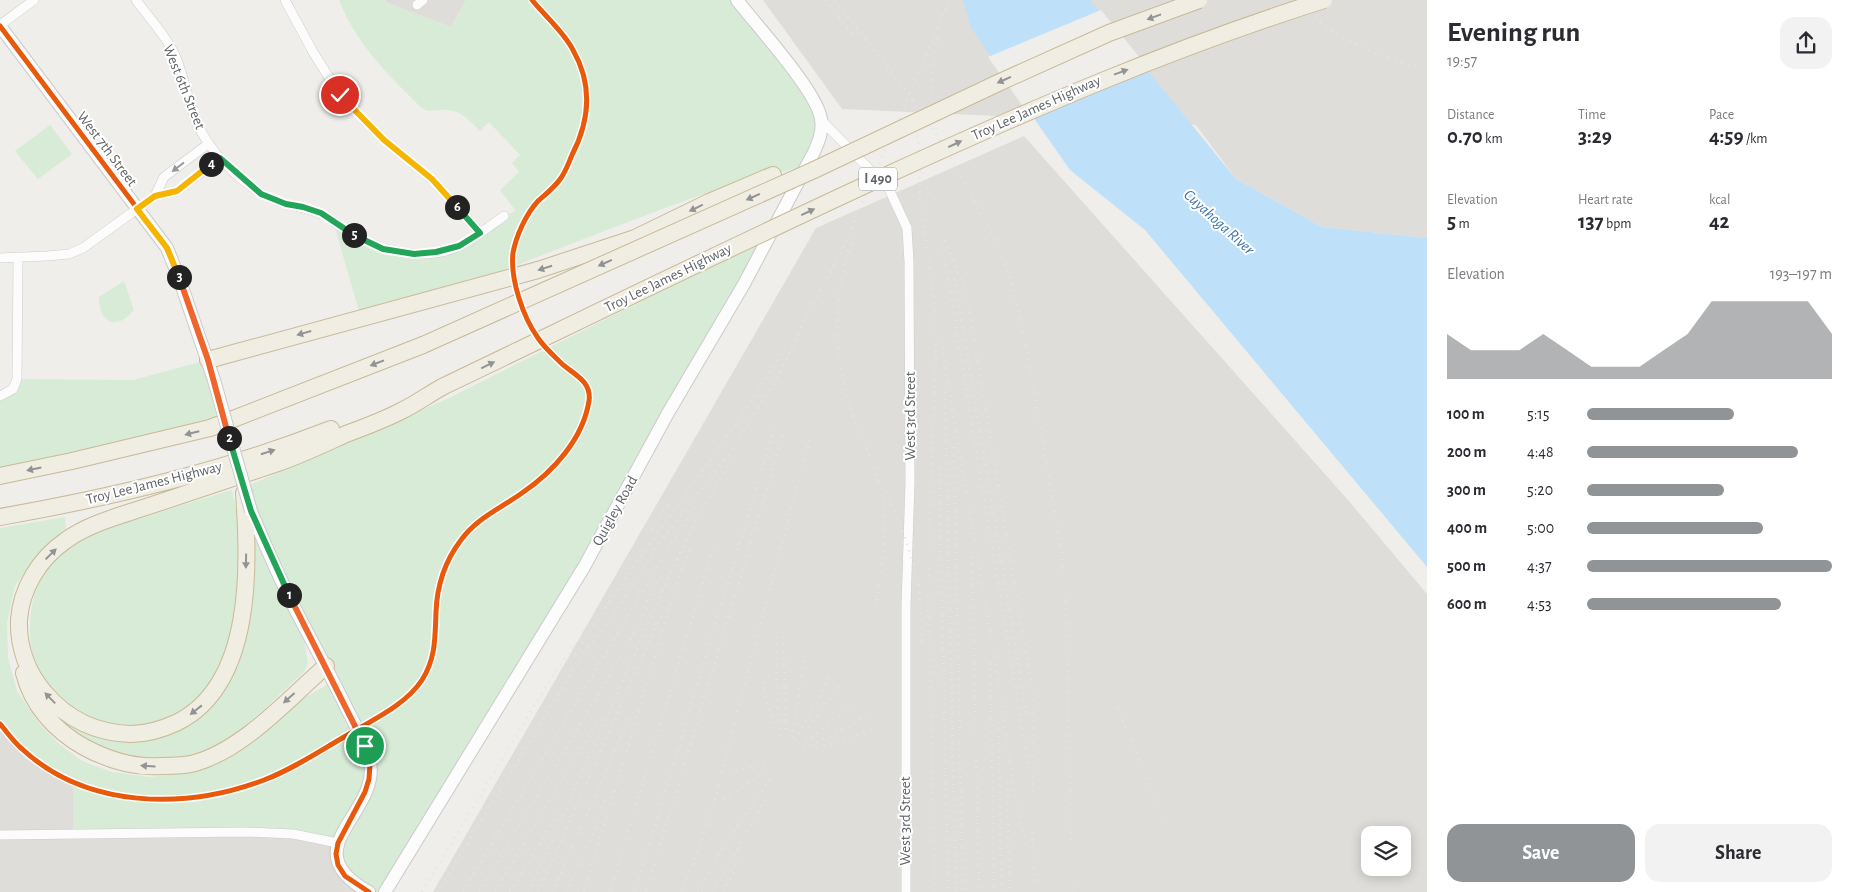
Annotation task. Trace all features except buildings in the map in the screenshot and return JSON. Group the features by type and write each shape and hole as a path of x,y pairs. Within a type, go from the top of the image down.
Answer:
{"highway":[{"name":"I 490","path":"0,476 210,428 422,345 814,170 998,83 1101,37 1199,0"},
{"name":"Troy Lee James Highway","path":"0,517 143,489 214,469 306,439 444,386 756,235 1003,122 1105,78 1238,28 1324,0"},
{"path":"208,360 591,254 635,238 709,202 773,175 814,170"},
{"path":"326,666 251,733 231,747 194,763 151,767 118,762 68,738 53,724 33,697 24,675 20,647 20,610 25,592 48,555 65,541 86,529 288,459 402,411 444,386"},
{"path":"20,647 43,691 69,715 84,725 101,730 136,734 154,732 188,717 202,706 218,687 235,647 243,604 245,576 248,511 243,488"}],"street":[{"path":"0,26 34,0"},
{"name":"West 6th Street","path":"136,0 170,46 177,60 194,119 208,144 220,158 261,194 286,204 321,213 349,233 383,249 414,254 436,252 459,246 504,216"},
{"path":"285,0 313,52 340,95 384,140 432,179 480,233"},
{"name":"West 3rd Street","path":"737,0 808,90 818,108 821,120 889,189 907,228 910,482 906,613 906,892"},
{"name":"West 7th Street","path":"0,26 167,248 208,360 243,488"},
{"name":"Quigley Road","path":"385,892 584,567 668,413 744,284 811,159 821,137 821,120"},
{"path":"155,196 164,177 208,144"},
{"path":"0,258 69,254 83,248 155,196 177,191 220,158"},
{"path":"0,396 13,389 17,379 18,258"},
{"path":"248,511 365,746 370,764 365,792 338,843 336,854 338,865 345,876 369,892"},
{"path":"0,835 246,832 293,834 338,843"}],"shaded area":[{"path":"386,0 466,0 451,27 385,2"},
{"path":"763,0 1427,0 1427,238 1322,227 1236,179 1196,125 842,109"},
{"path":"1024,136 1348,500 1427,594 1427,892 433,892 816,228"},
{"path":"0,724 18,746 38,763 73,783 246,832 338,843 369,892 0,892"}],"green space":[{"path":"339,0 386,0 386,2 451,27 466,0 737,0 808,90 821,120 804,172 796,168 713,191 447,290 361,318 333,221 349,233 414,254 459,246 504,216 516,211 500,190 519,172 512,163 520,155 489,122 480,131 465,117 451,110 429,111 423,109 364,45 354,31"},
{"path":"50,125 72,154 38,179 15,151"},
{"path":"769,237 744,284 385,892 369,892 345,876 338,843 293,834 73,834 73,783 33,758 0,724 0,528 65,517 66,530 37,555 15,586 7,623 8,657 17,691 40,724 57,742 82,761 112,772 150,777 191,771 237,753 274,725 301,700 333,681 243,488 449,398"},
{"path":"124,281 134,310 121,321 110,322 102,313 99,297"},
{"path":"208,360 226,425 0,478 0,396 17,379 133,380"},
{"path":"232,490 238,518 240,545 234,612 223,657 215,675 205,690 180,711 151,723 122,726 93,720 68,706 47,685 34,658 30,625 37,587 52,561 68,547 101,530"},
{"path":"255,539 304,640 308,663 304,672 240,730 216,746 183,758 148,760 113,753 81,739 60,722 63,719 130,740 219,694 251,546"}],"water":[{"name":"Cuyahoga River","path":"963,0 1090,0 1236,179 1322,227 1427,238 1427,567 1145,230 1070,170 971,28"}],"pier":[{"path":"1101,10 1149,69 1031,118 988,57"}],"railway":[{"path":"826,0 854,37"},
{"path":"835,0 898,80 945,147 995,240 1007,268 1016,299 1036,401 1062,557 1066,611 1073,892"},
{"path":"438,892 581,657 608,623 658,545 729,454 782,370 803,323 841,252 950,0"},
{"path":"1293,0 1322,24 1353,43 1386,57 1422,68"},
{"path":"936,129 932,95 938,37"},
{"path":"913,101 920,156 919,194 934,297 936,347 928,561 935,892"},
{"path":"923,173 930,198"},
{"path":"945,240 967,296 1033,695 1032,838 1035,886"},
{"path":"851,244 840,291 838,313 839,358 849,403 877,475 884,506 884,546 875,612"},
{"path":"942,244 1028,765"},
{"path":"955,278 1027,717"},
{"path":"941,340 996,667 1014,790 1026,845"},
{"path":"575,655 626,578 734,426 785,348"},
{"path":"945,392 956,892"},
{"path":"635,892 775,426"},
{"path":"646,892 785,429"},
{"path":"682,892 710,817 810,437"},
{"path":"954,447 963,892"},
{"path":"529,892 665,585 697,518 731,460"},
{"path":"939,467 948,892"},
{"path":"886,492 908,545 920,591"},
{"path":"647,535 669,504"},
{"path":"463,892 695,507"},
{"path":"610,892 714,545"},
{"path":"584,892 682,566 691,548"},
{"path":"972,557 979,892"},
{"path":"643,607 661,576"},
{"path":"919,585 922,645"},
{"path":"479,892 625,650 649,604"},
{"path":"538,892 663,611"},
{"path":"776,637 777,705 781,738"},
{"path":"784,637 786,730"},
{"path":"422,892 545,688 575,643"},
{"path":"792,738 804,661"},
{"path":"990,662 994,892"},
{"path":"795,740 832,673"},
{"path":"763,682 767,704 775,727"},
{"path":"809,727 840,685"},
{"path":"806,742 860,700"},
{"path":"1118,707 1165,824"},
{"path":"553,892 633,709"},
{"path":"495,892 602,714"},
{"path":"804,749 871,714"},
{"path":"998,722 1002,892"},
{"path":"817,748 876,728"},
{"path":"730,773 765,763"},
{"path":"724,799 768,770"},
{"path":"698,892 727,841 773,775"},
{"path":"1007,782 1010,892"},
{"path":"713,892 768,794"},
{"path":"567,892 594,831 605,800"},
{"path":"510,892 558,813"},
{"path":"724,892 739,858"}],"cycle path":[{"path":"0,724 21,748 47,768 75,783 106,793 137,798 170,799 202,796 234,790 275,776 295,766 397,705 422,680 430,664 434,647 440,583 450,556 474,525 534,485 555,465 565,453 580,428 586,415 589,401 589,394 584,383 549,351 532,329 519,297 514,274 513,253 519,233 534,206 561,178 583,129 587,102 584,76 573,50 560,30 532,0"},
{"path":"0,26 167,248 208,360 243,488 260,533 304,626 365,746 370,764 369,779 365,792 338,843 336,854 338,865 345,876 369,892"}],"route":[{"path":"340,95 384,140 432,179 480,233 459,246 436,252 414,254 383,249 349,233 321,213 286,204 261,194 220,158 177,191 155,196 137,209 167,248 179,278 208,360 243,488 260,533 304,626 365,746"}]}
